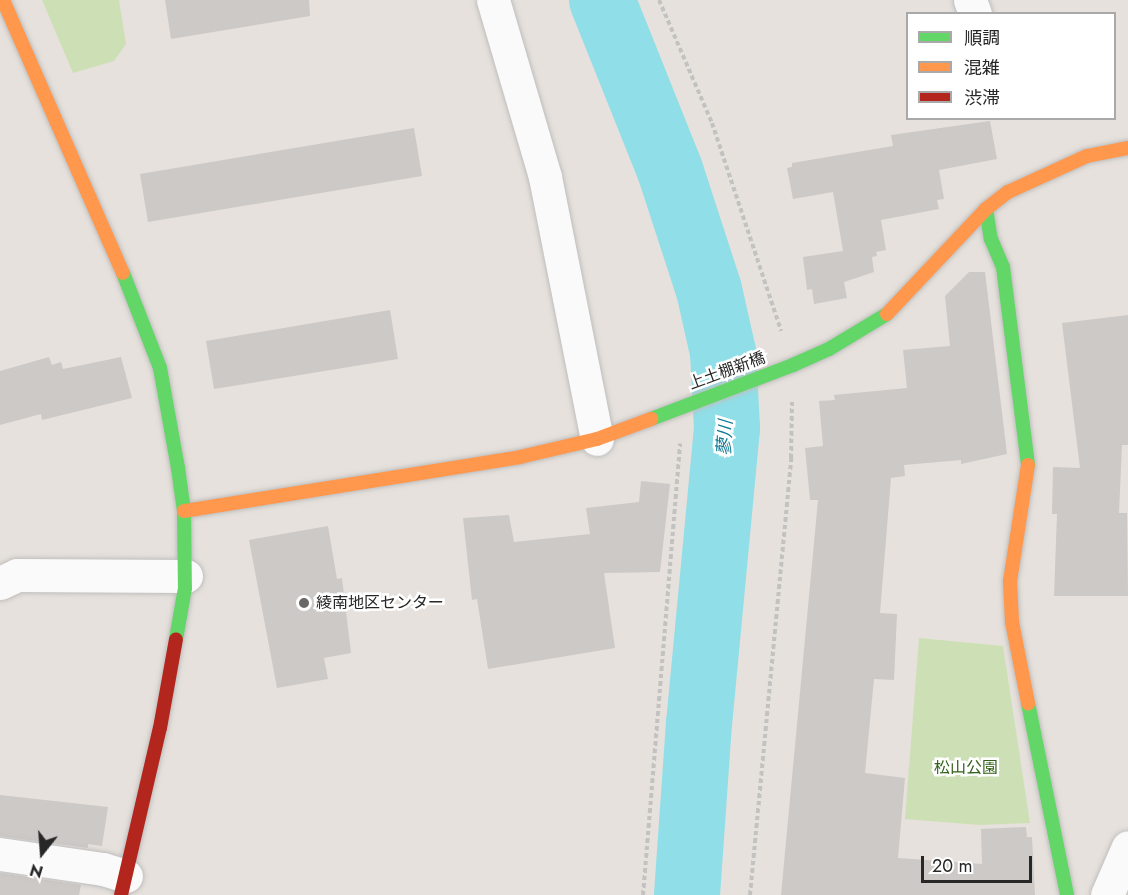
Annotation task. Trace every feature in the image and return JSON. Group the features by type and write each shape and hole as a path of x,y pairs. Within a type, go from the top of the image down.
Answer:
{"street":[{"path":"0,854 103,869 124,885 160,728 186,576 184,512 160,368 127,281 10,39 3,0"},
{"path":"493,0 545,177 597,439"},
{"name":"上土棚新橋","path":"184,512 520,457 597,439 782,369 829,349 887,314 986,209 1035,178 1087,156 1128,148"},
{"path":"986,209 991,239 1003,267 1028,468 1010,581 1012,622 1067,895"},
{"path":"0,583 17,575 186,576"},
{"path":"1107,895 1128,846"}],"path":[{"path":"659,0 712,123 784,341"},
{"path":"750,895 791,458 792,389"},
{"path":"643,895 680,434 680,423 655,417"}],"green space":[{"path":"42,0 119,0 126,44 114,61 73,73"},
{"name":"松山公園","path":"919,638 1003,646 1030,823 979,825 905,819"}],"building":[{"path":"165,0 309,0 310,16 171,39"},
{"path":"990,121 997,159 939,170 944,199 937,200 939,209 881,220 886,250 876,252 877,256 872,257 874,272 844,282 847,298 814,304 812,289 807,290 803,257 843,251 833,192 793,199 787,168 792,167 792,163 893,146 891,135"},
{"path":"414,128 422,176 148,222 140,174"},
{"path":"969,272 985,272 1007,454 961,464 961,460 904,465 905,476 891,478 880,613 897,614 894,680 874,679 865,773 905,778 898,858 982,864 981,829 1026,827 1027,837 1032,837 1035,895 781,895 818,500 810,500 805,448 823,446 819,401 835,400 834,395 907,388 903,350 950,346 945,296"},
{"path":"390,310 398,359 214,389 206,341"},
{"path":"1128,315 1128,445 1122,445 1119,513 1127,513 1128,596 1054,596 1057,514 1052,514 1053,467 1080,468 1062,323"},
{"path":"49,357 52,365 61,362 63,369 121,357 132,398 42,420 41,414 0,425 0,371"},
{"path":"641,481 670,484 660,572 604,573 615,648 488,669 477,599 472,600 463,518 509,515 514,542 590,534 586,508 639,502"},
{"name":"綾南地区センター","path":"328,526 337,579 342,578 351,653 324,658 328,679 277,688 249,540"},
{"path":"0,795 108,807 102,846 88,844 88,848 0,836"},
{"path":"0,873 81,885 79,895 0,895"}],"waterway":[{"name":"蓼川","path":"602,0 670,170 709,290 723,352 727,428 699,723 687,895"}],"traffic: fast":[{"path":"986,209 991,239 1003,267 1028,465"},
{"path":"123,273 160,368 178,468 184,511 185,588 176,639"},
{"path":"651,419 829,349 887,314"},
{"path":"1028,703 1067,895"}],"traffic: slow":[{"path":"3,0 123,273"},
{"path":"887,314 986,209 1008,192 1087,156 1128,148"},
{"path":"184,511 520,457 597,439 651,419"},
{"path":"1028,465 1010,581 1012,622 1028,703"}],"traffic: jam":[{"path":"121,895 160,728 176,639"}],"place":[{"name":"綾南地区センター","path":"304,603"}]}
